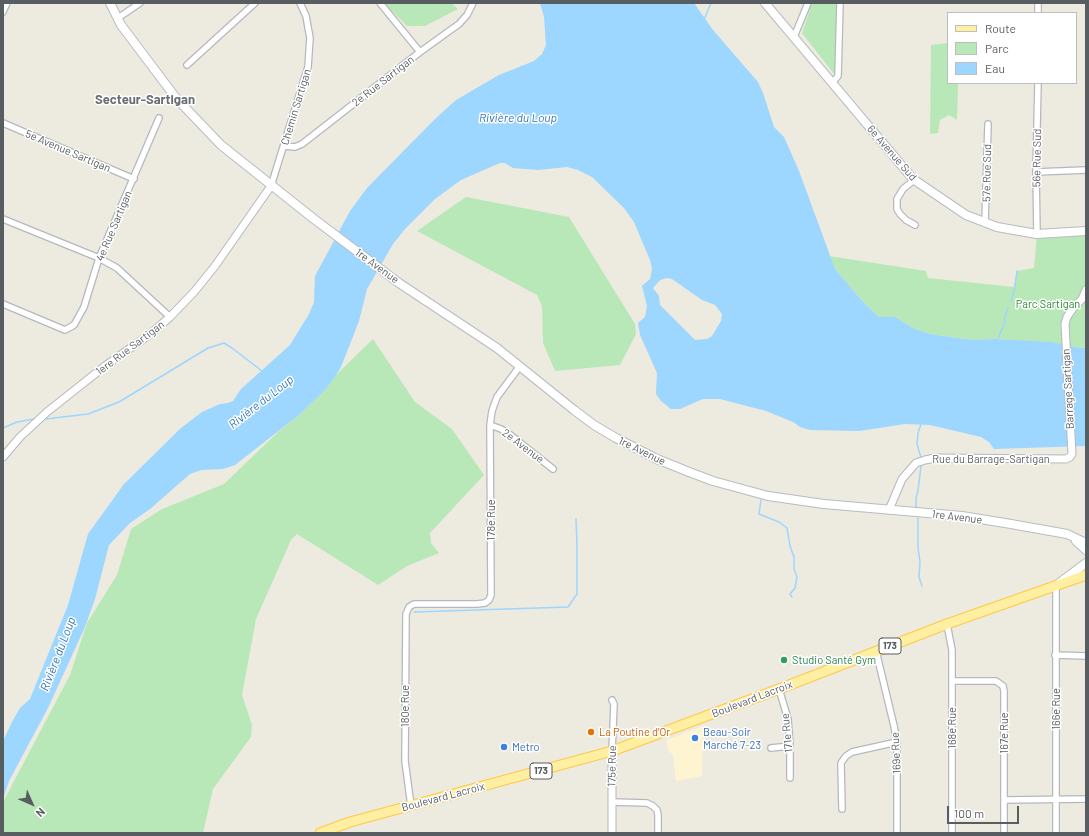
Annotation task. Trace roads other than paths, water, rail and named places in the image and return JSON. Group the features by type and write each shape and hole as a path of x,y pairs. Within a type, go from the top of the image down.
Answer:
{"main road":[{"name":"1re Avenue","path":"110,3 121,25 176,98 221,145 314,219 399,282 496,348 594,425 643,452 689,472 713,481 768,496 824,504 962,516 1067,534 1086,543"},
{"name":"6e Avenue Sud","path":"765,3 914,180 966,215 997,227 1037,234 1086,231"},
{"path":"1067,534 1080,536 1086,539"},
{"path":"1067,534 1086,550"},
{"path":"1056,585 1086,563"},
{"name":"Boulevard Lacroix","path":"320,833 350,822 612,751 779,689 947,624 1086,575"}],"street":[{"path":"3,12 7,3"},
{"path":"118,18 140,3"},
{"path":"187,65 255,3"},
{"name":"Chemin Sartigan","path":"271,186 308,67 310,38 306,16 300,3"},
{"path":"380,3 420,52"},
{"name":"2e Rue Sartigan","path":"284,146 294,147 302,144 420,52 459,24 467,15 473,3"},
{"path":"794,38 808,3"},
{"path":"832,83 838,76 840,3"},
{"name":"56e Rue Sud","path":"1037,234 1036,172 1038,84"},
{"name":"4e Rue Sartigan","path":"3,304 65,330 74,325 84,307 100,258 159,118"},
{"name":"5e Avenue Sartigan","path":"3,123 134,179"},
{"name":"57e Rue Sud","path":"985,222 988,124"},
{"path":"1036,172 1086,170"},
{"path":"914,180 903,189 897,199 897,209 906,220 915,226"},
{"name":"1ere Rue Sartigan","path":"3,457 20,437 47,412 105,366 149,335 170,317 194,292 215,266 271,186"},
{"path":"3,219 100,258 116,268 170,317"},
{"name":"Barrage Sartigan","path":"1072,454 1066,324 1067,317 1082,299 1086,290"},
{"name":"178e Rue","path":"409,607 419,604 477,604 485,603 489,600 491,595 490,425 496,397 520,366"},
{"name":"2e Avenue","path":"490,425 509,434 553,469"},
{"name":"Rue du Barrage-Sartigan","path":"889,510 902,479 916,463 925,460 935,458 1069,458 1072,454"},
{"name":"166e Rue","path":"1056,585 1056,833"},
{"name":"180e Rue","path":"409,607 406,614 405,761 411,806"},
{"name":"168e Rue","path":"947,624 952,650 952,833"},
{"name":"169e Rue","path":"876,651 897,742 898,833"},
{"path":"1055,655 1086,656"},
{"name":"167e Rue","path":"952,681 996,681 1002,686 1004,691 1004,833"},
{"name":"171e Rue","path":"779,689 788,719 790,778"},
{"name":"175e Rue","path":"612,700 614,704 612,751 612,833"},
{"path":"842,809 841,763 846,756 852,752 897,742"},
{"path":"771,748 790,746"},
{"path":"1004,800 1086,799"},
{"path":"612,802 647,803 657,810 658,833"}],"water":[{"name":"Rivière du Loup","path":"540,3 694,3 713,30 758,82 774,127 784,137 799,171 835,269 864,303 879,317 895,317 915,329 930,334 972,340 994,339 1051,342 1074,347 1086,347 1086,446 994,449 989,442 981,437 930,425 905,424 859,431 810,430 800,427 793,422 766,411 720,399 703,399 680,409 671,409 661,401 656,394 657,373 640,335 638,323 645,317 647,306 642,286 650,279 652,269 650,260 634,222 624,208 592,177 578,170 567,167 538,170 513,168 505,163 500,163 461,180 435,199 405,229 393,244 367,289 359,321 341,367 326,389 299,415 235,465 223,469 201,470 190,474 150,509 130,523 109,545 95,599 85,627 48,708 9,781 3,799 3,741 20,708 30,699 68,605 88,534 124,484 181,428 202,412 220,404 233,401 241,389 290,345 309,314 314,302 315,276 350,211 367,188 435,119 456,100 499,75 534,61 542,54 546,45 544,17","holes":["667,278 672,279 702,300 715,305 722,314 721,321 712,336 707,339 695,340 660,305 659,296 653,288 660,280"]}],"waterway":[{"path":"704,20 711,3"},
{"path":"1011,301 1017,271"},
{"path":"997,341 1005,322 1005,316 1008,308"},
{"path":"46,419 88,414 119,402 208,348 224,343 262,371"},
{"path":"3,428 17,422 34,419"},
{"path":"921,424 917,444 921,458"},
{"path":"916,509 916,498 921,466"},
{"path":"761,500 759,514 779,522 787,528 790,546 794,557 794,569 797,577 795,588 790,594 792,597"},
{"path":"918,518 918,548 920,562 919,577 922,586"},
{"path":"414,612 568,607 577,594 576,519"}],"place":[{"name":"Studio Santé Gym","path":"784,660"},
{"name":"La Poutine d'Or","path":"591,732"},
{"name":"Beau-Soir Marché 7-23","path":"695,738"},
{"name":"Metro","path":"504,747"}],"district":[{"name":"Secteur-Sartigan","path":"145,100"}],"park label":[{"name":"Parc Sartigan","path":"1048,304"}]}
